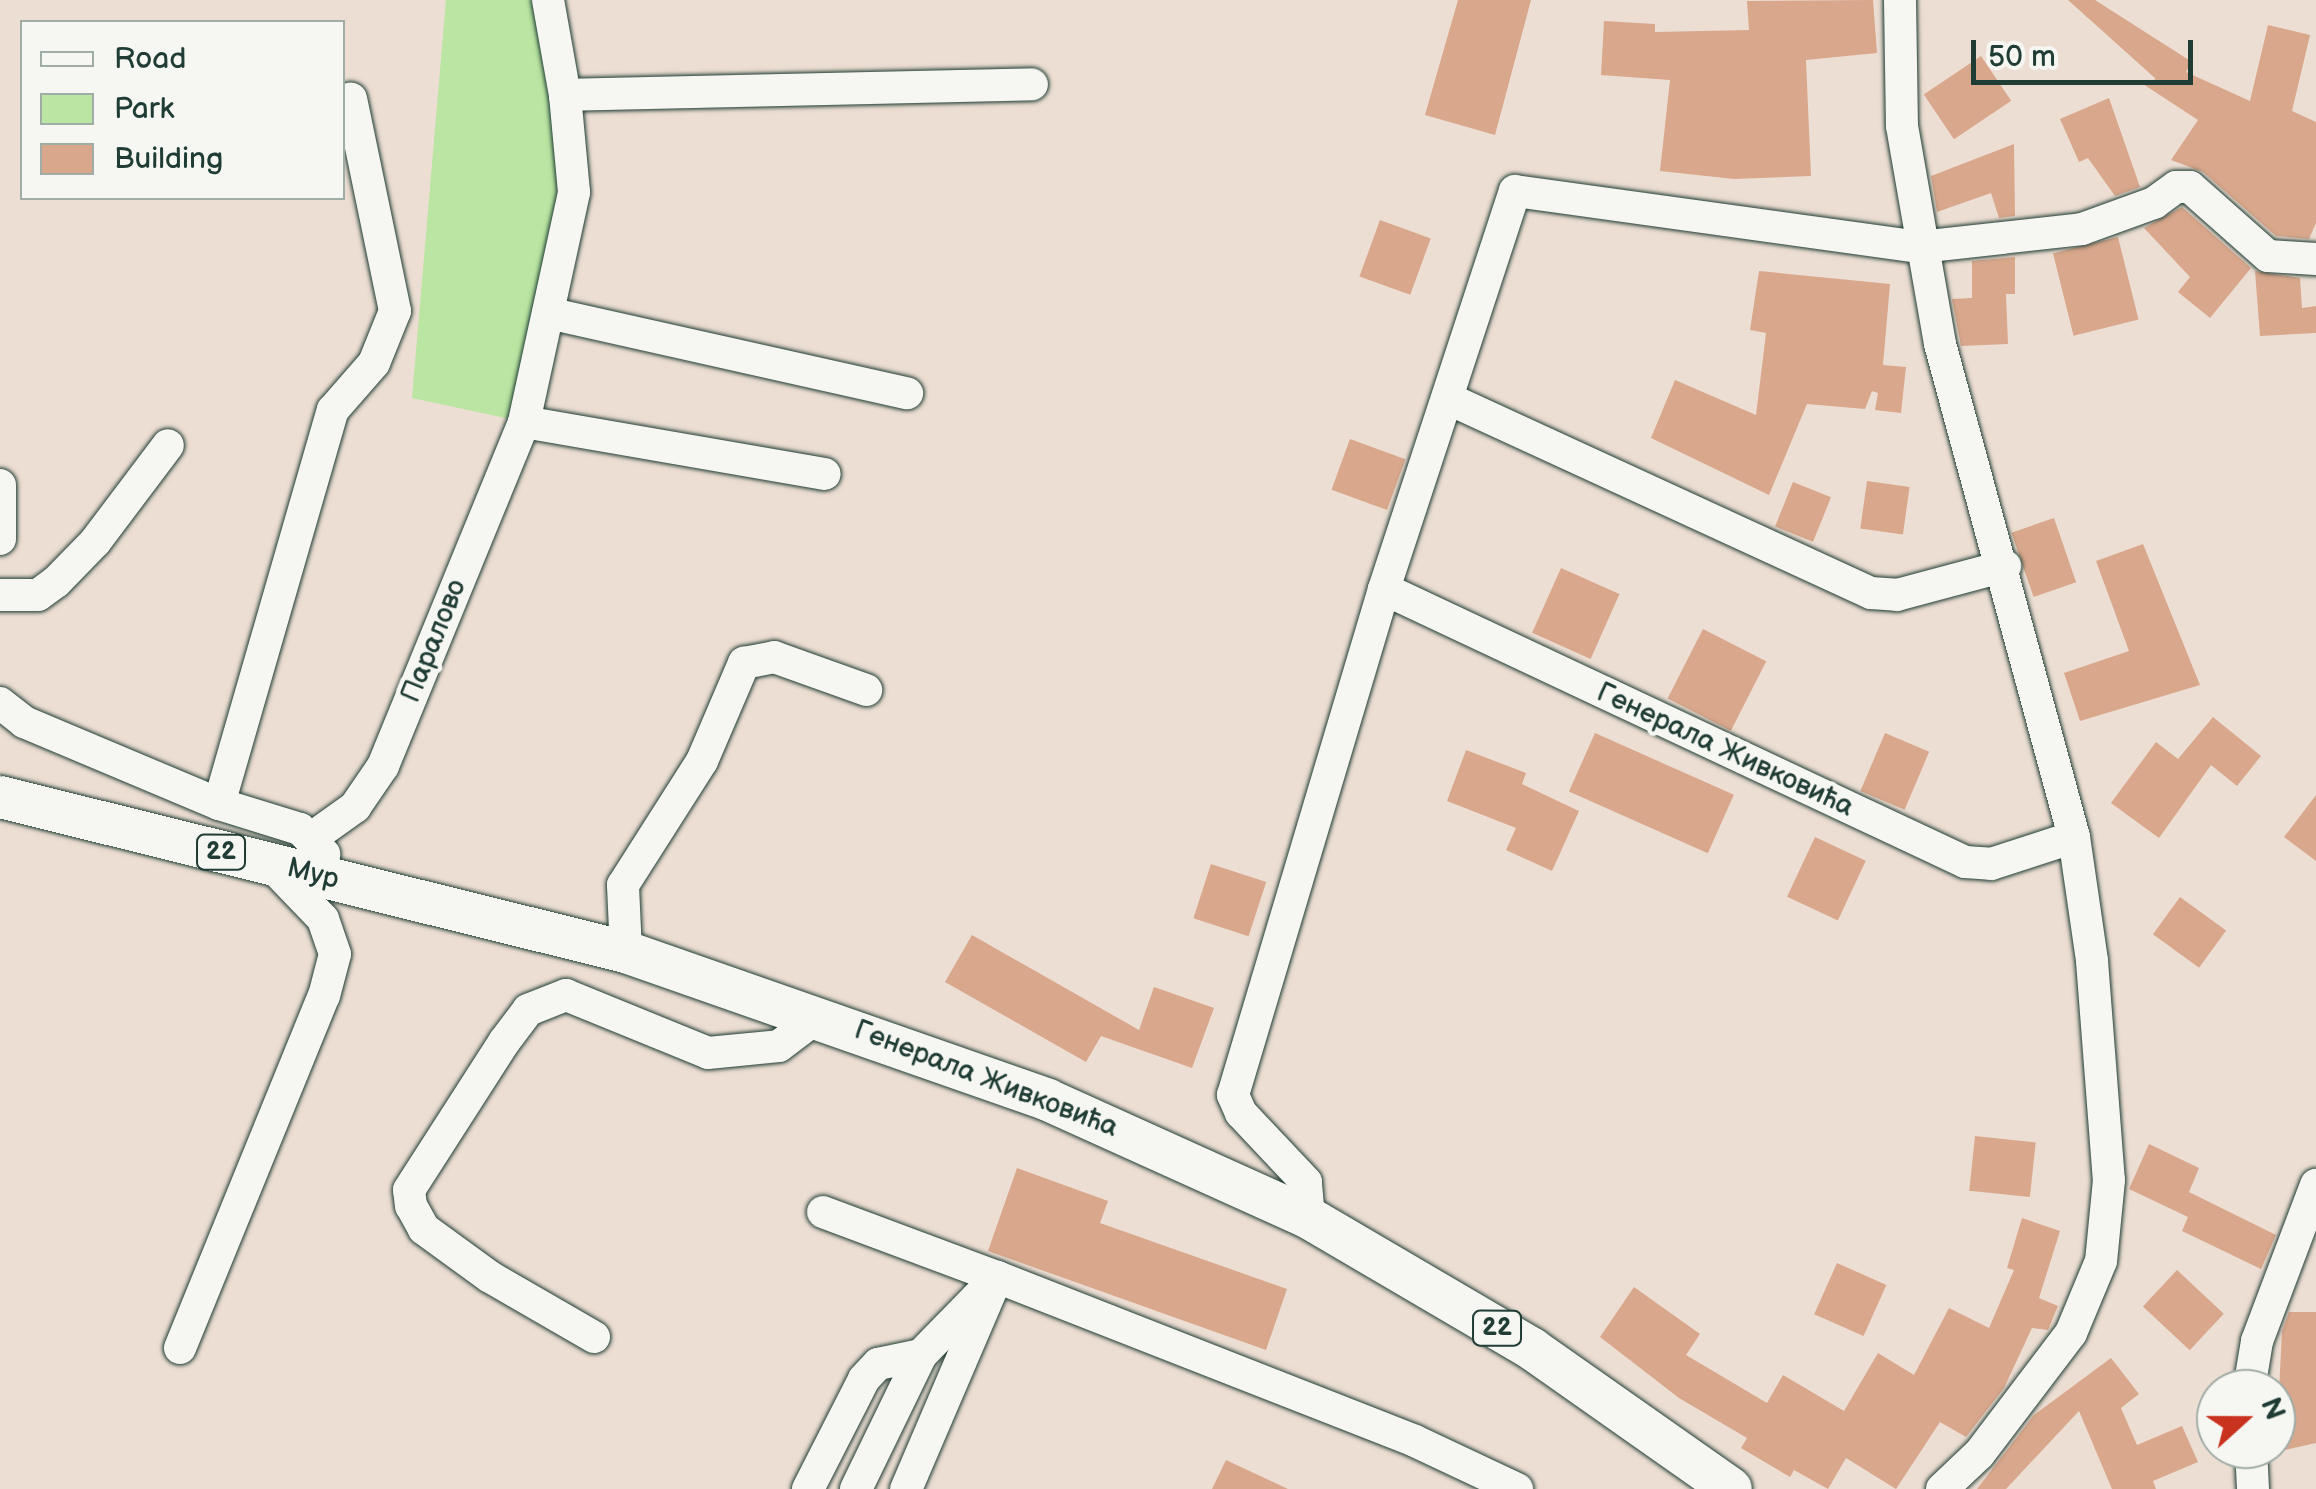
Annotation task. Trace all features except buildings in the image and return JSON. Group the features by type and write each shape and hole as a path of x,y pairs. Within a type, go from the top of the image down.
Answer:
{"main road":[{"name":"Мур","path":"0,797 626,952 769,998"},
{"name":"Генерала Живковића","path":"769,998 1062,1106 1309,1218 1532,1348 1731,1489"}],"street":[{"name":"Паралово","path":"313,837 355,807 382,766 524,422 574,192 566,95 548,0"},
{"path":"1900,0 1902,126 1920,247 1961,427 2005,566 2074,838 2092,961 2110,1180 2108,1236 2086,1302 2057,1356 1942,1489"},
{"path":"566,95 1032,84"},
{"path":"220,804 333,410 374,362 395,311 351,99"},
{"path":"1309,1218 1306,1182 1240,1113 1233,1095 1384,590 1451,400 1515,191 1920,247 2082,230 2154,203 2176,187 2190,187 2268,256 2316,260"},
{"path":"548,313 907,393"},
{"path":"1451,400 1871,593 1898,595 2005,566"},
{"path":"524,422 825,474"},
{"path":"0,595 38,595 56,582 95,542 168,446"},
{"path":"0,485 0,539"},
{"name":"Генерала Живковића","path":"1384,590 1965,862 1991,864 2074,838"},
{"path":"626,952 623,885 702,761 744,663 774,657 866,690"},
{"path":"0,703 24,722 220,804 313,837 328,878"},
{"path":"180,1348 324,996 336,954 323,920 270,864"},
{"path":"594,1337 490,1277 424,1229 410,1206 409,1190 424,1163 504,1042 528,1010 566,995 708,1053 779,1046 820,1016"},
{"path":"2253,1369 2257,1342 2316,1185"},
{"path":"823,1212 1430,1448 1517,1489"},
{"path":"856,1489 921,1355 997,1277"},
{"path":"906,1489 997,1277"},
{"path":"808,1489 864,1379 878,1364 921,1355"}],"green space":[{"path":"446,0 548,0 574,192 524,422 412,398"}]}
